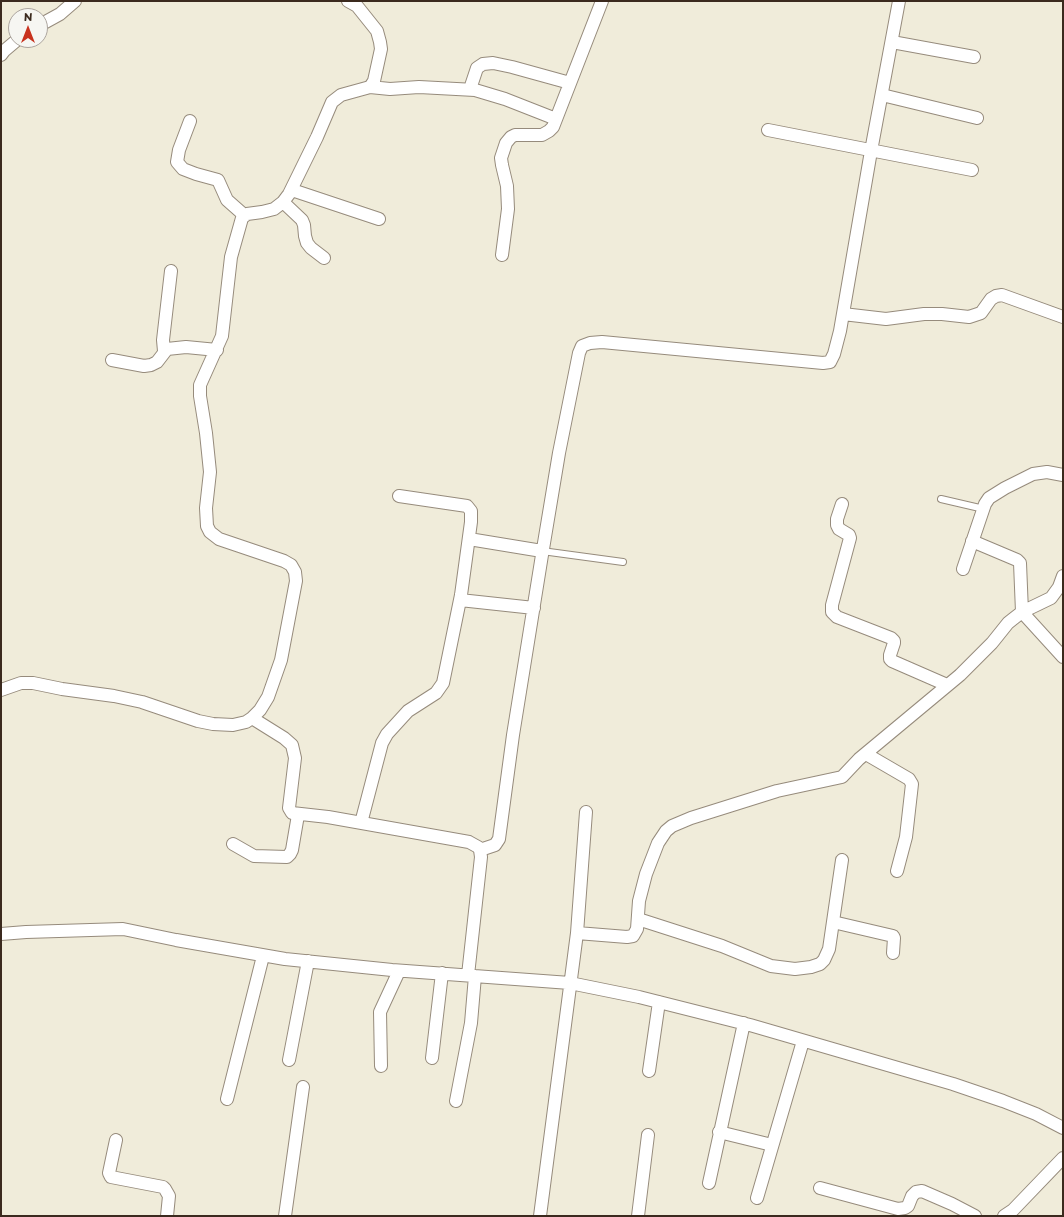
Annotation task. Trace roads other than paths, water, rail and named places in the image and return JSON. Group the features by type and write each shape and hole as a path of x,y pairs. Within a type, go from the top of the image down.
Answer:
{"street":[{"path":"48,20 60,14 75,1"},
{"path":"348,1 357,6 371,23 377,31 380,42 381,50 377,73 374,82 370,87"},
{"path":"502,255 508,209 507,186 501,158 506,143 515,135 542,135 553,127 602,1"},
{"path":"480,850 495,845 499,839 513,735 542,551 559,453 579,353 582,346 590,343 602,342 823,363 830,362 834,354 843,314 899,1"},
{"path":"892,42 974,57"},
{"path":"1,55 8,48"},
{"path":"470,89 477,68 483,64 493,63 512,66 570,83"},
{"path":"1,690 22,683 33,683 114,696 142,702 185,718 212,724 233,725 246,722 260,710 268,697 279,667 296,581 295,572 291,565 284,561 219,539 210,532 207,526 206,508 210,472 200,389 203,376 217,350 222,336 231,257 240,220 244,215 274,209 283,202 292,190 332,102 341,95 370,87 390,89 419,87 470,89 505,99 556,119"},
{"path":"882,95 977,118"},
{"path":"190,121 179,150 178,162 183,169 218,180 227,200 244,215"},
{"path":"768,130 972,170"},
{"path":"292,190 378,219"},
{"path":"283,202 302,220 307,243 324,258"},
{"path":"164,351 163,340 171,271"},
{"path":"843,314 886,319 924,314 969,317 981,313 991,299 1002,295 1063,317"},
{"path":"112,360 144,366 157,362 164,351 172,347 217,350"},
{"path":"963,569 989,498 1033,474 1047,472 1063,475"},
{"path":"361,824 382,743 387,734 408,711 433,696 441,688 443,683 460,600 472,515 470,508 467,506 399,496"},
{"path":"842,504 837,525 839,529 849,535 850,538 832,605 832,612 837,617 891,638 894,641 890,655 890,659 892,661 947,686"},
{"path":"469,539 542,551"},
{"path":"972,541 1020,563 1022,612 1063,657"},
{"path":"577,933 631,937 636,932 642,889 649,866 658,843 666,831 672,826 691,818 776,792 842,778 866,754 947,686 992,644 1008,623 1022,612 1051,598 1060,590 1063,576"},
{"path":"460,600 534,608"},
{"path":"252,718 284,738 292,745 295,758 289,808 292,813 298,815 328,817 469,842 478,847 480,850 481,857 472,976 471,1023 456,1101"},
{"path":"866,754 909,779 912,784 906,837 897,871"},
{"path":"540,1216 577,933 586,812"},
{"path":"233,844 254,856 287,857 292,850 298,815"},
{"path":"638,919 722,946 771,966 795,969 811,967 820,964 824,960 829,949 842,860"},
{"path":"833,922 893,936 893,953"},
{"path":"1,934 34,931 123,928 176,940 263,956 308,962 570,983 659,1002 744,1023 953,1084 1036,1114 1063,1128"},
{"path":"227,1099 263,956"},
{"path":"289,1060 308,962"},
{"path":"381,1066 380,1012 399,970"},
{"path":"432,1058 442,973"},
{"path":"649,1071 659,1002"},
{"path":"709,1183 744,1023"},
{"path":"757,1198 803,1041"},
{"path":"285,1216 303,1087"},
{"path":"719,1132 772,1145"},
{"path":"638,1216 648,1135"},
{"path":"116,1140 109,1175 113,1178 162,1187 165,1189 169,1196 167,1216"},
{"path":"1004,1216 1013,1210 1063,1158"},
{"path":"820,1188 898,1209 908,1206 916,1192 922,1191 968,1214"}],"lane":[{"path":"941,499 984,509"},
{"path":"542,551 622,562"}]}
